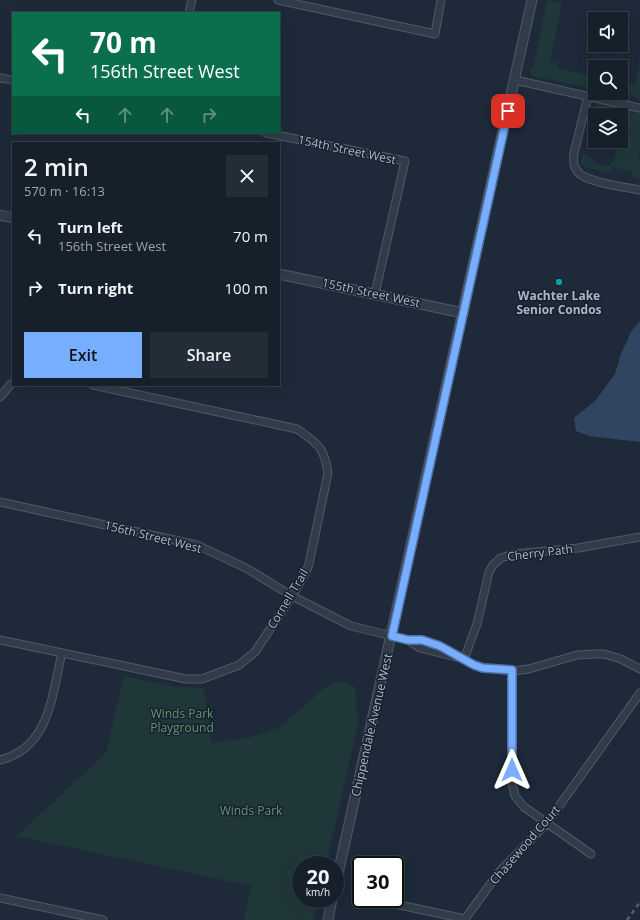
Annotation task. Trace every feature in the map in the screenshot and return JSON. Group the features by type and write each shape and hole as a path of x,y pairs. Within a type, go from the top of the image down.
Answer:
{"street":[{"path":"189,12 192,0"},
{"path":"278,0 435,34 441,0"},
{"name":"Chippendale Avenue West","path":"342,856 532,0"},
{"path":"0,78 12,80"},
{"path":"515,80 588,96 574,153 573,160 576,170 580,174 590,179 640,190"},
{"path":"605,100 640,108"},
{"name":"154th Street West","path":"271,134 405,162 375,294"},
{"path":"0,215 12,218"},
{"name":"155th Street West","path":"280,274 463,313"},
{"path":"0,398 12,384"},
{"name":"Cornell Trail","path":"0,640 186,679 202,678 239,665 255,652 292,596 309,564 328,473 326,459 319,445 297,428 98,386"},
{"name":"156th Street West","path":"0,502 197,546 246,568 292,596 351,626 408,640 422,640 440,646 474,665 483,668 512,670 538,667 577,655 604,654 621,659 640,669"},
{"name":"Cherry Path","path":"464,659 477,624 489,572 493,565 501,558 514,554 578,548 640,536"},
{"path":"0,760 7,758 24,748 37,736 47,718 62,653"},
{"path":"512,670 513,790 519,802 524,807 591,854"},
{"name":"Chasewood Court","path":"404,906 465,919 500,870 547,823 640,694"},
{"path":"0,898 103,920"},
{"path":"328,920 330,908"}],"green space":[{"path":"547,0 562,3 550,62 558,63 557,68 588,75 588,88 533,76 530,73 534,65"},
{"path":"640,64 640,99 631,94 628,84 635,86"},
{"path":"599,102 624,108 594,108"},
{"path":"628,109 640,112 640,148 638,158 640,159 640,179 633,177 633,172 612,167 611,173 587,168 581,163 582,155 587,155 595,160 595,163 608,166 614,161 617,148 628,148"},
{"name":"Winds Park","path":"124,676 176,687 204,688 211,743 249,738 278,728 327,686 335,681 347,683 355,687 356,706 359,719 328,856 292,856 292,908 316,908 313,920 244,920 251,886 17,836 106,753"}],"water":[{"path":"640,321 640,442 589,436 576,431 574,418 595,401 615,374 621,354 632,330"}],"railway":[{"path":"627,920 640,902"}],"place":[{"name":"Wachter Lake Senior Condos","path":"559,282"}],"route":[{"path":"508,111 392,636 408,640 422,640 440,646 474,665 483,668 512,670 512,770"}],"park label":[{"name":"Winds Park Playground","path":"182,721"}]}
